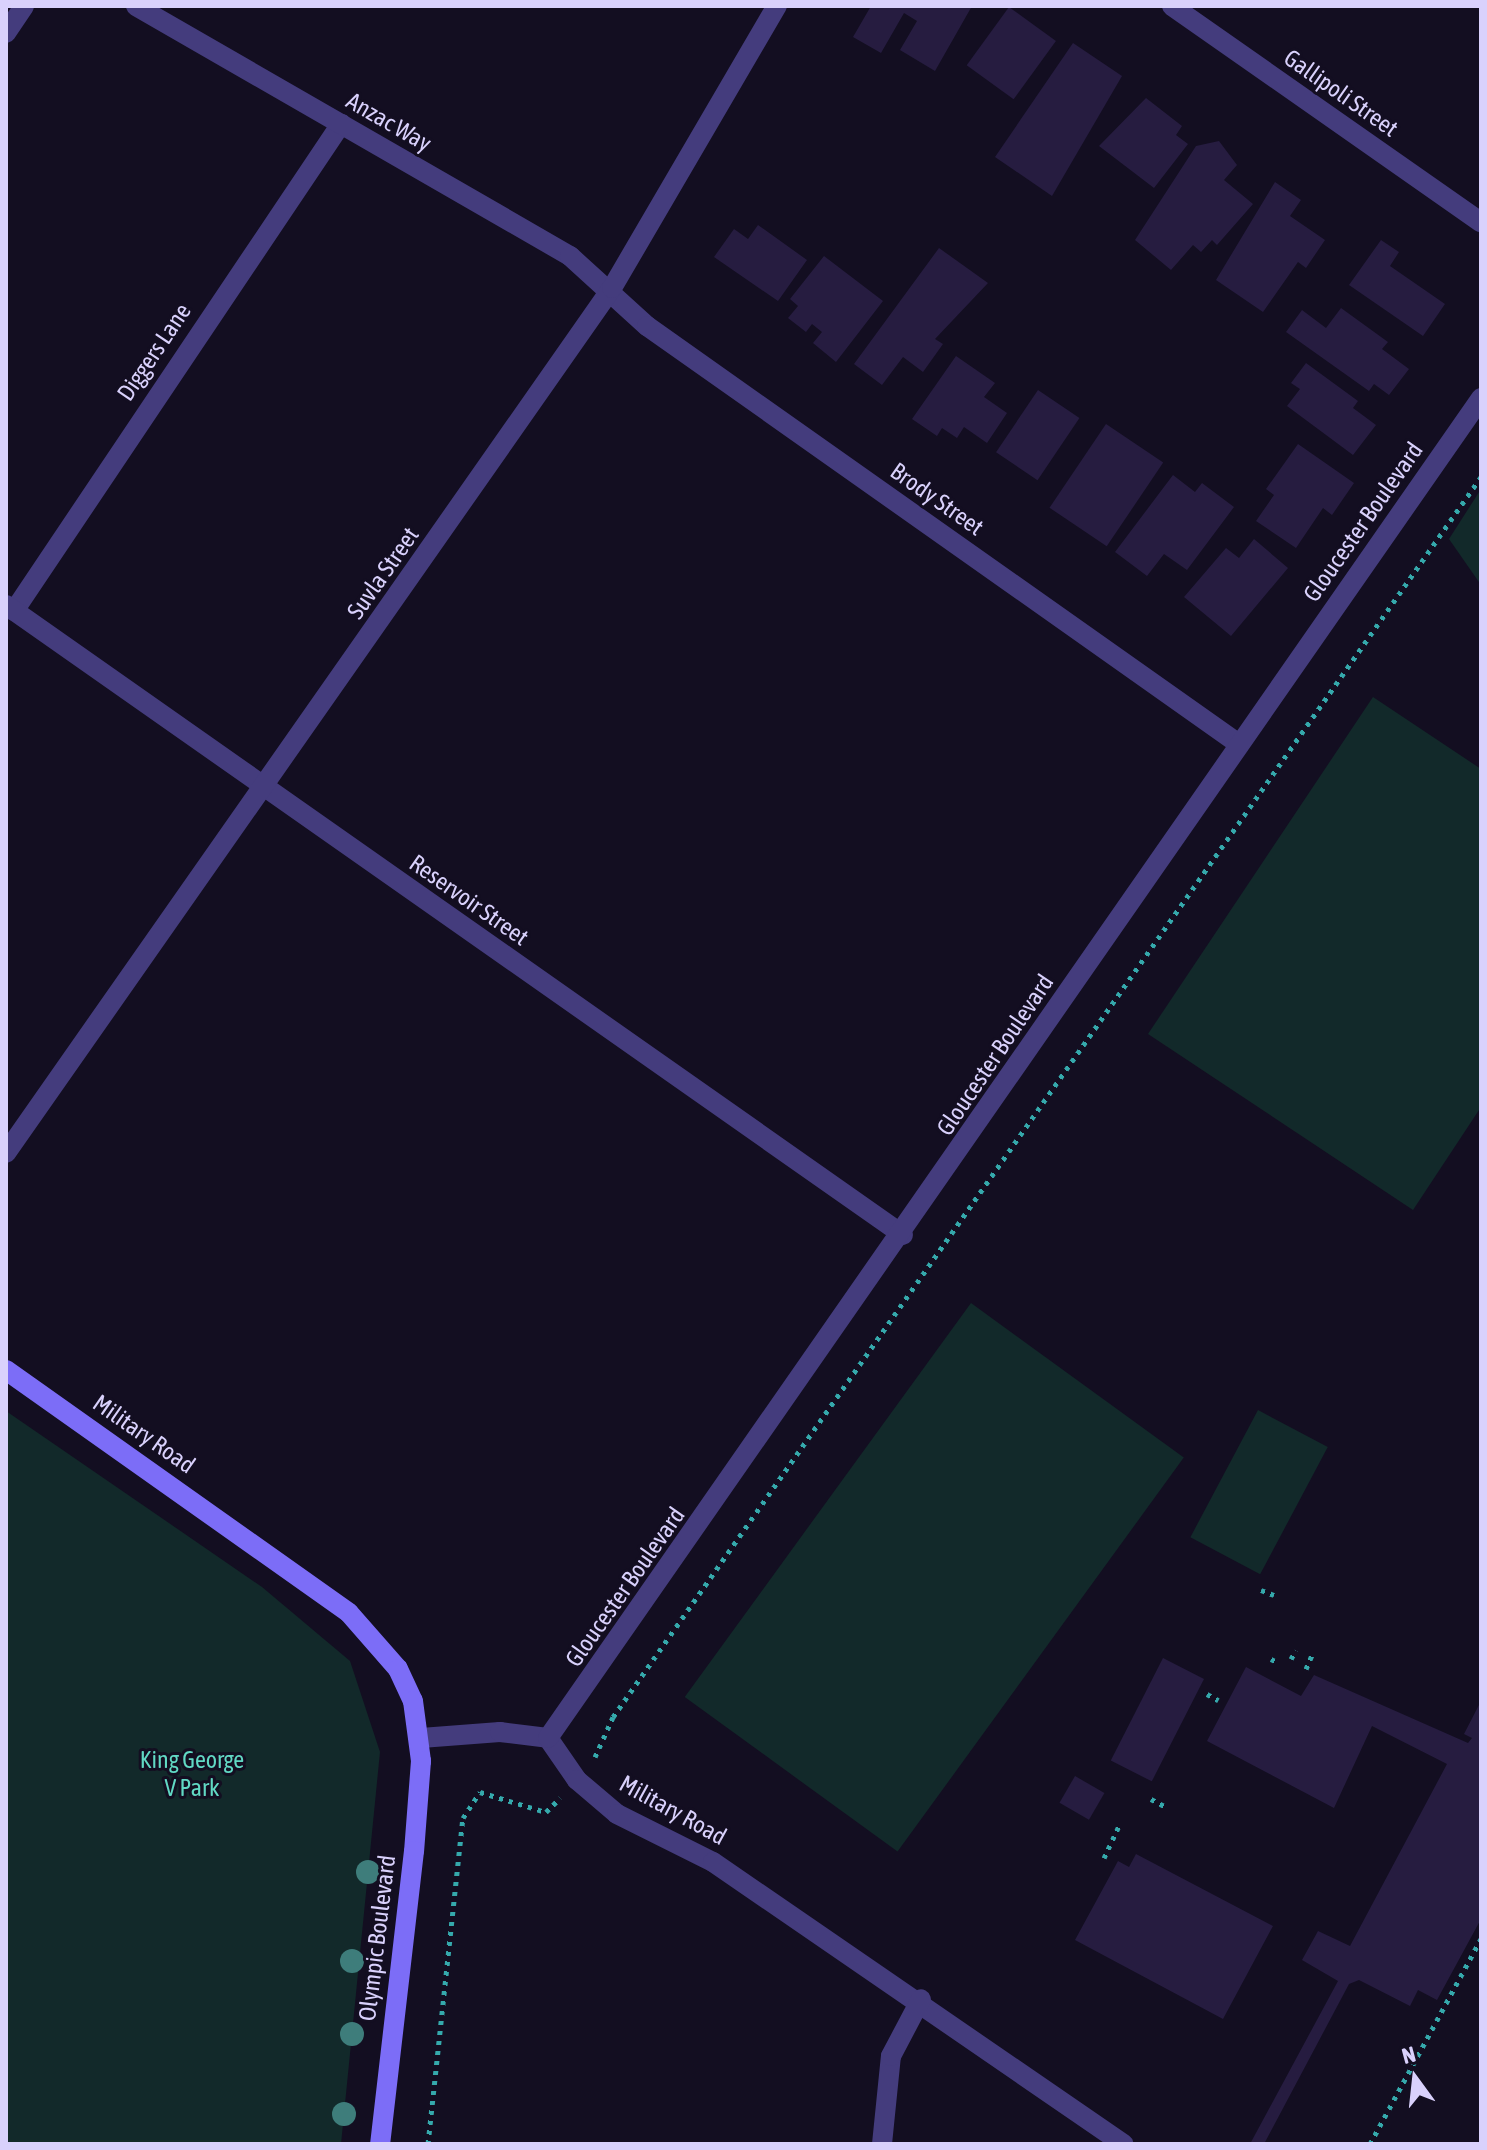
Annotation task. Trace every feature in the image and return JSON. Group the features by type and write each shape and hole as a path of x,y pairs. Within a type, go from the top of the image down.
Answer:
{"main road":[{"name":"Military Road","path":"6,1370 349,1613 398,1669 421,1738"},
{"name":"Olympic Boulevard","path":"380,2144 421,1738"}],"street":[{"path":"6,33 24,6"},
{"name":"Anzac Way","path":"136,6 570,256 612,288"},
{"name":"Suvla Street","path":"6,1153 265,790 612,288 777,6"},
{"name":"Gallipoli Street","path":"1172,6 1481,222"},
{"name":"Diggers Lane","path":"10,608 341,124"},
{"name":"Brody Street","path":"612,288 647,326 1239,744"},
{"name":"Gloucester Boulevard","path":"548,1738 903,1235 1239,744 1481,398"},
{"name":"Reservoir Street","path":"10,608 265,790 903,1235"},
{"path":"421,1738 548,1738"},
{"name":"Military Road","path":"548,1738 577,1780 617,1814 713,1862 921,1999 1123,2144"},
{"path":"882,2144 891,2056 921,1999"}],"path":[{"path":"610,1736 613,1717 1481,477"},
{"path":"1261,1590 1274,1595"},
{"path":"1291,1659 1296,1650"},
{"path":"1306,1669 1312,1655"},
{"path":"1271,1659 1279,1663"},
{"path":"1207,1694 1218,1700"},
{"path":"428,2144 463,1818 480,1792 546,1812"},
{"path":"1151,1799 1164,1806"},
{"path":"1104,1858 1120,1823"},
{"path":"1370,2144 1481,1939"}],"green space":[{"path":"1481,489 1481,585 1449,539"},
{"path":"1373,697 1481,769 1481,1107 1413,1210 1148,1034"},
{"path":"971,1303 1184,1458 898,1852 685,1697"},
{"path":"1258,1410 1328,1447 1260,1574 1190,1537"},
{"name":"King George V Park","path":"6,1411 262,1587 350,1661 380,1752 341,2144 6,2144"}],"building":[{"path":"871,6 972,6 935,71 900,50 917,21 904,13 881,53 853,37"},
{"path":"1009,7 1056,41 1014,99 967,65"},
{"path":"1073,43 1122,76 1052,196 995,157"},
{"path":"1146,98 1182,126 1176,135 1188,144 1154,188 1099,146"},
{"path":"1219,141 1237,165 1224,180 1253,204 1217,245 1212,240 1201,252 1193,245 1171,270 1135,240 1196,146"},
{"path":"1275,182 1301,200 1290,216 1325,240 1306,268 1298,262 1263,312 1216,280"},
{"path":"758,225 807,260 778,301 714,257 734,229 748,239"},
{"path":"1381,240 1399,252 1390,266 1445,304 1423,336 1349,285"},
{"path":"939,248 988,283 935,339 943,344 923,372 903,357 882,385 854,364"},
{"path":"824,256 883,301 836,362 813,343 822,332 812,324 806,332 788,318 798,306 790,299"},
{"path":"1341,308 1388,342 1382,349 1409,369 1389,395 1374,384 1369,391 1286,332 1302,310 1326,328"},
{"path":"956,356 995,383 984,397 1007,413 987,443 964,427 957,438 942,428 937,436 912,419"},
{"path":"1306,363 1358,401 1353,408 1376,425 1353,455 1287,406 1300,389 1291,383"},
{"path":"1038,390 1079,418 1038,480 996,452"},
{"path":"1106,424 1163,463 1107,546 1050,508"},
{"path":"1298,444 1354,483 1332,515 1323,508 1296,548 1256,521 1274,495 1266,489"},
{"path":"1173,475 1195,492 1202,483 1234,507 1187,570 1164,554 1147,576 1115,552"},
{"path":"1254,539 1288,568 1231,636 1184,597 1226,548 1239,558"},
{"path":"1163,1658 1204,1679 1152,1781 1111,1760"},
{"path":"1246,1667 1301,1696 1314,1675 1468,1743 1472,1738 1464,1734 1481,1701 1481,1919 1437,2000 1418,1990 1410,2006 1359,1980 1349,1984 1264,2144 1250,2144 1338,1981 1302,1960 1318,1931 1350,1946 1447,1764 1372,1726 1334,1808 1207,1741"},
{"path":"1075,1776 1104,1793 1089,1820 1060,1803"},
{"path":"1136,1854 1273,1926 1223,2019 1075,1940 1118,1861 1129,1867"}]}
